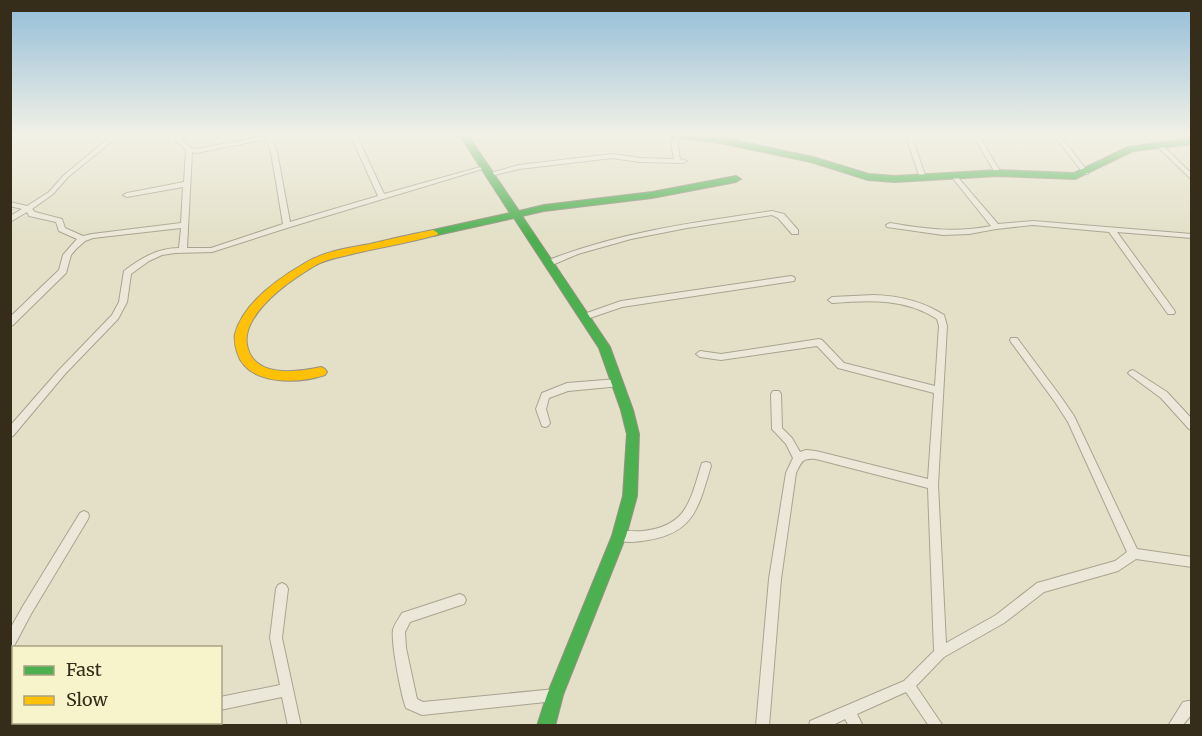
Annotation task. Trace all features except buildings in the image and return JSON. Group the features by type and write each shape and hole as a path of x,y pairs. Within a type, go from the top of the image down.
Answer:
{"street":[{"path":"10,220 51,193 75,168"},
{"path":"183,250 187,168"},
{"path":"277,168 287,225"},
{"path":"368,168 382,197"},
{"path":"10,433 62,372 115,317 123,302 128,273 153,254 166,250 200,252 212,250 382,197 488,170 505,168"},
{"path":"840,168 868,177 895,179 998,173 1075,176 1095,168"},
{"path":"920,168 923,178"},
{"path":"995,168 998,173"},
{"path":"1082,168 1086,173"},
{"path":"488,170 604,347 618,383 633,435 630,496 619,536 555,695 546,726"},
{"path":"953,174 996,227"},
{"path":"321,372 297,378 283,378 249,362 242,351 240,342 248,319 280,285 303,268 325,257 562,205 652,195 736,179"},
{"path":"127,195 186,184"},
{"path":"10,204 28,208 32,214 59,221 62,229 82,239"},
{"path":"549,263 578,250 625,237 772,213 782,216 795,232"},
{"path":"891,225 956,234 1033,224 1191,236"},
{"path":"12,320 63,271 68,255 82,239 184,225"},
{"path":"1111,229 1172,312"},
{"path":"585,317 621,304 790,279"},
{"path":"832,300 876,297 925,308 941,317 943,326 933,484 940,653"},
{"path":"1014,340 1070,418 1096,472 1116,522 1134,555"},
{"path":"700,354 722,357 819,342 841,366 938,390"},
{"path":"1133,373 1164,395 1191,426"},
{"path":"545,423 541,410 545,396 567,387 618,383"},
{"path":"776,394 777,429 789,441 798,458"},
{"path":"762,726 775,579 791,472 798,458 806,454 816,455 933,484"},
{"path":"619,536 638,537 658,534 680,523 695,503 706,466"},
{"path":"10,642 84,516"},
{"path":"815,726 908,685 940,653 1000,619 1041,587 1118,566 1134,555 1191,561"},
{"path":"282,589 276,638 295,726"},
{"path":"460,600 406,617 399,631 400,648 411,703 422,709 555,695"},
{"path":"908,685 937,726"},
{"path":"222,704 286,690"},
{"path":"1174,726 1188,707 1191,708"},
{"path":"847,711 857,726"}],"traffic: fast":[{"path":"486,168 604,347 627,410 633,434 630,496 619,536 555,695 546,726"},
{"path":"840,168 868,177 895,179 998,173 1075,176 1091,168"},
{"path":"433,233 544,208 652,195 736,179"}],"traffic: slow":[{"path":"321,372 285,376 261,371 251,365 244,356 240,343 241,333 251,314 276,288 324,257 433,233"}]}
